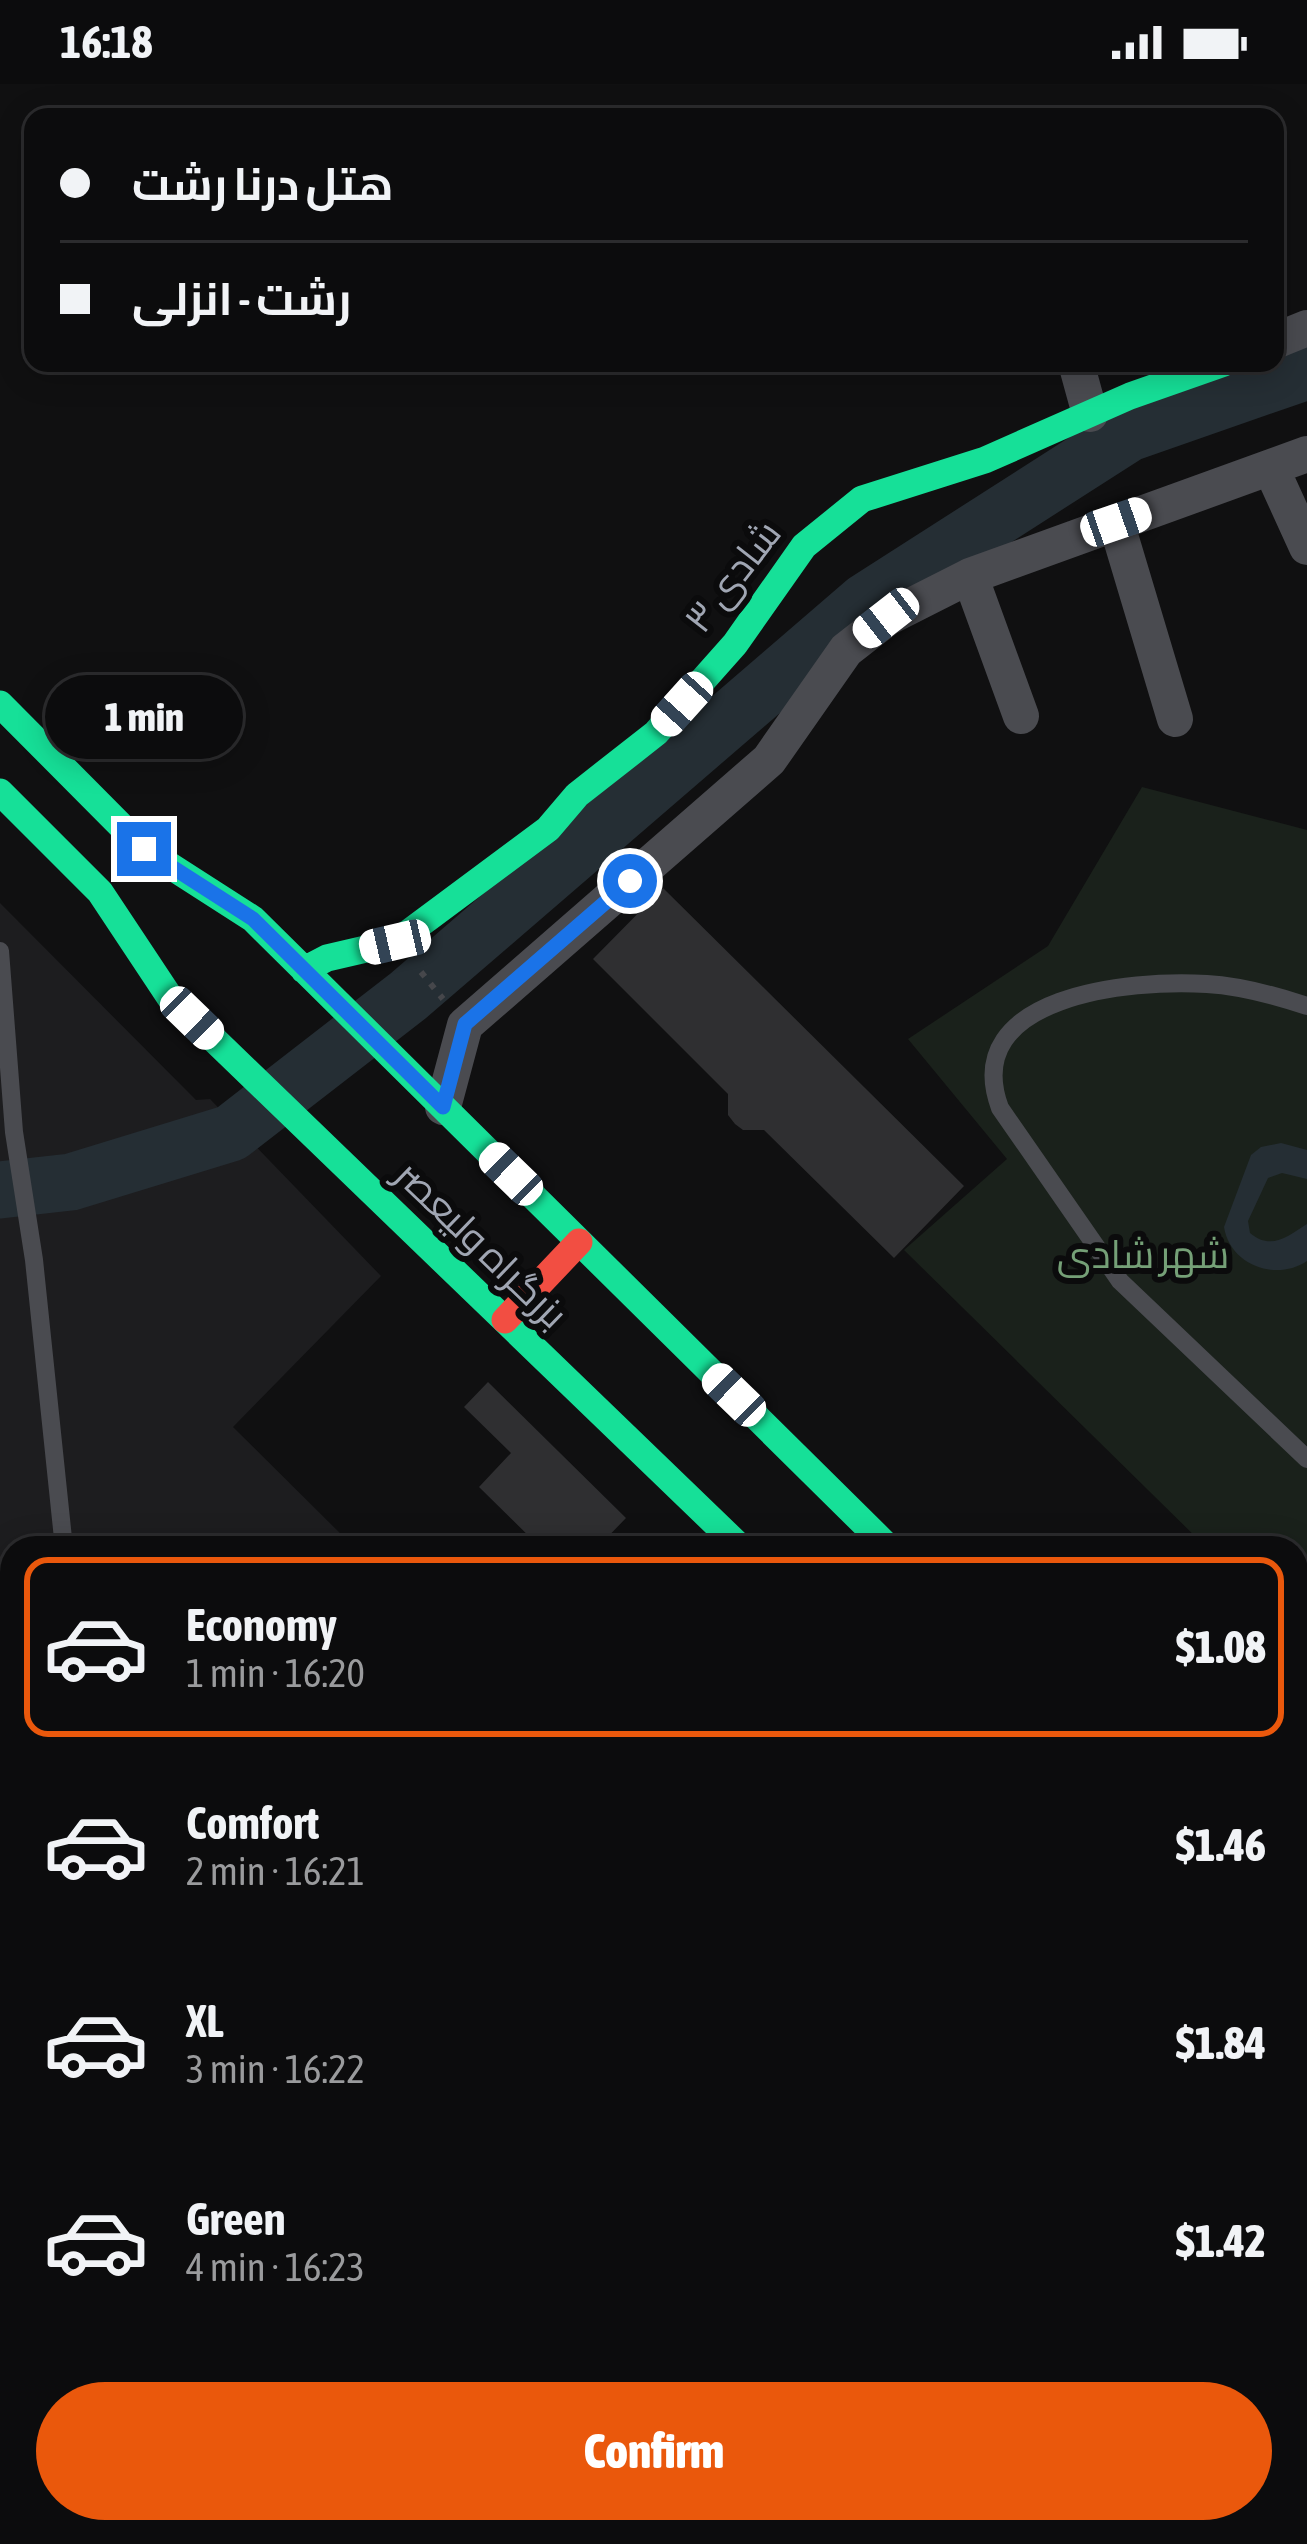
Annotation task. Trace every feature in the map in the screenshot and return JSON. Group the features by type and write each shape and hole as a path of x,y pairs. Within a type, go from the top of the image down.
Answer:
{"main road":[{"name":"شادی ۳","path":"309,975 326,958 395,942 548,829 577,795 656,733 735,644 804,547 862,500 985,460 1200,372"},
{"name":"بزرگراه ولیعصر","path":"0,704 144,849 253,919 878,1536"},
{"name":"بزرگراه ولیعصر","path":"0,792 100,892 169,996 729,1536"},
{"path":"505,1320 579,1242"}],"street":[{"path":"1078,372 1090,414"},
{"path":"435,1099 465,1024 770,760 847,650 886,618 970,576 1307,454"},
{"path":"1271,468 1307,547"},
{"path":"1116,522 1175,719"},
{"path":"970,576 1021,716"}],"lane":[{"path":"0,951 14,1132 34,1260 63,1536"},
{"path":"1307,1006 1246,988 1182,983 1061,1001 1009,1030 996,1054 992,1081 1000,1108 1120,1281 1307,1460"}],"path":[{"path":"395,942 465,1024"}],"shaded area":[{"path":"0,903 196,1100 210,1099 381,1276 233,1427 343,1536 0,1536"},
{"path":"1281,1143 1307,1150 1307,1179 1282,1173 1268,1178 1248,1221 1250,1233 1265,1241 1286,1237 1307,1224 1307,1261 1282,1270 1245,1260 1228,1240 1224,1227 1251,1155 1261,1147"}],"green space":[{"name":"شهر شادی","path":"1142,787 1307,830 1307,1536 1195,1536 904,1250 1007,1159 908,1039 1048,946"}],"building":[{"path":"663,888 964,1186 894,1258 764,1130 743,1130 735,1124 728,1115 728,1094 593,959"},
{"path":"488,1382 626,1518 609,1536 529,1536 479,1487 511,1453 464,1407"}],"waterway":[{"path":"0,1190 71,1182 231,1133 408,996 865,602 1129,433 1307,371"}],"traffic: fast":[{"path":"304,970 327,958 396,942 548,829 577,795 656,733 735,644 804,546 862,499 985,460 1130,396 1198,372"},
{"path":"0,704 144,849 253,919 877,1536"},
{"path":"0,792 100,892 169,996 729,1536"}],"traffic: jam":[{"path":"505,1320 579,1242"}],"route":[{"path":"144,849 253,919 443,1107 465,1024 630,881"}]}
